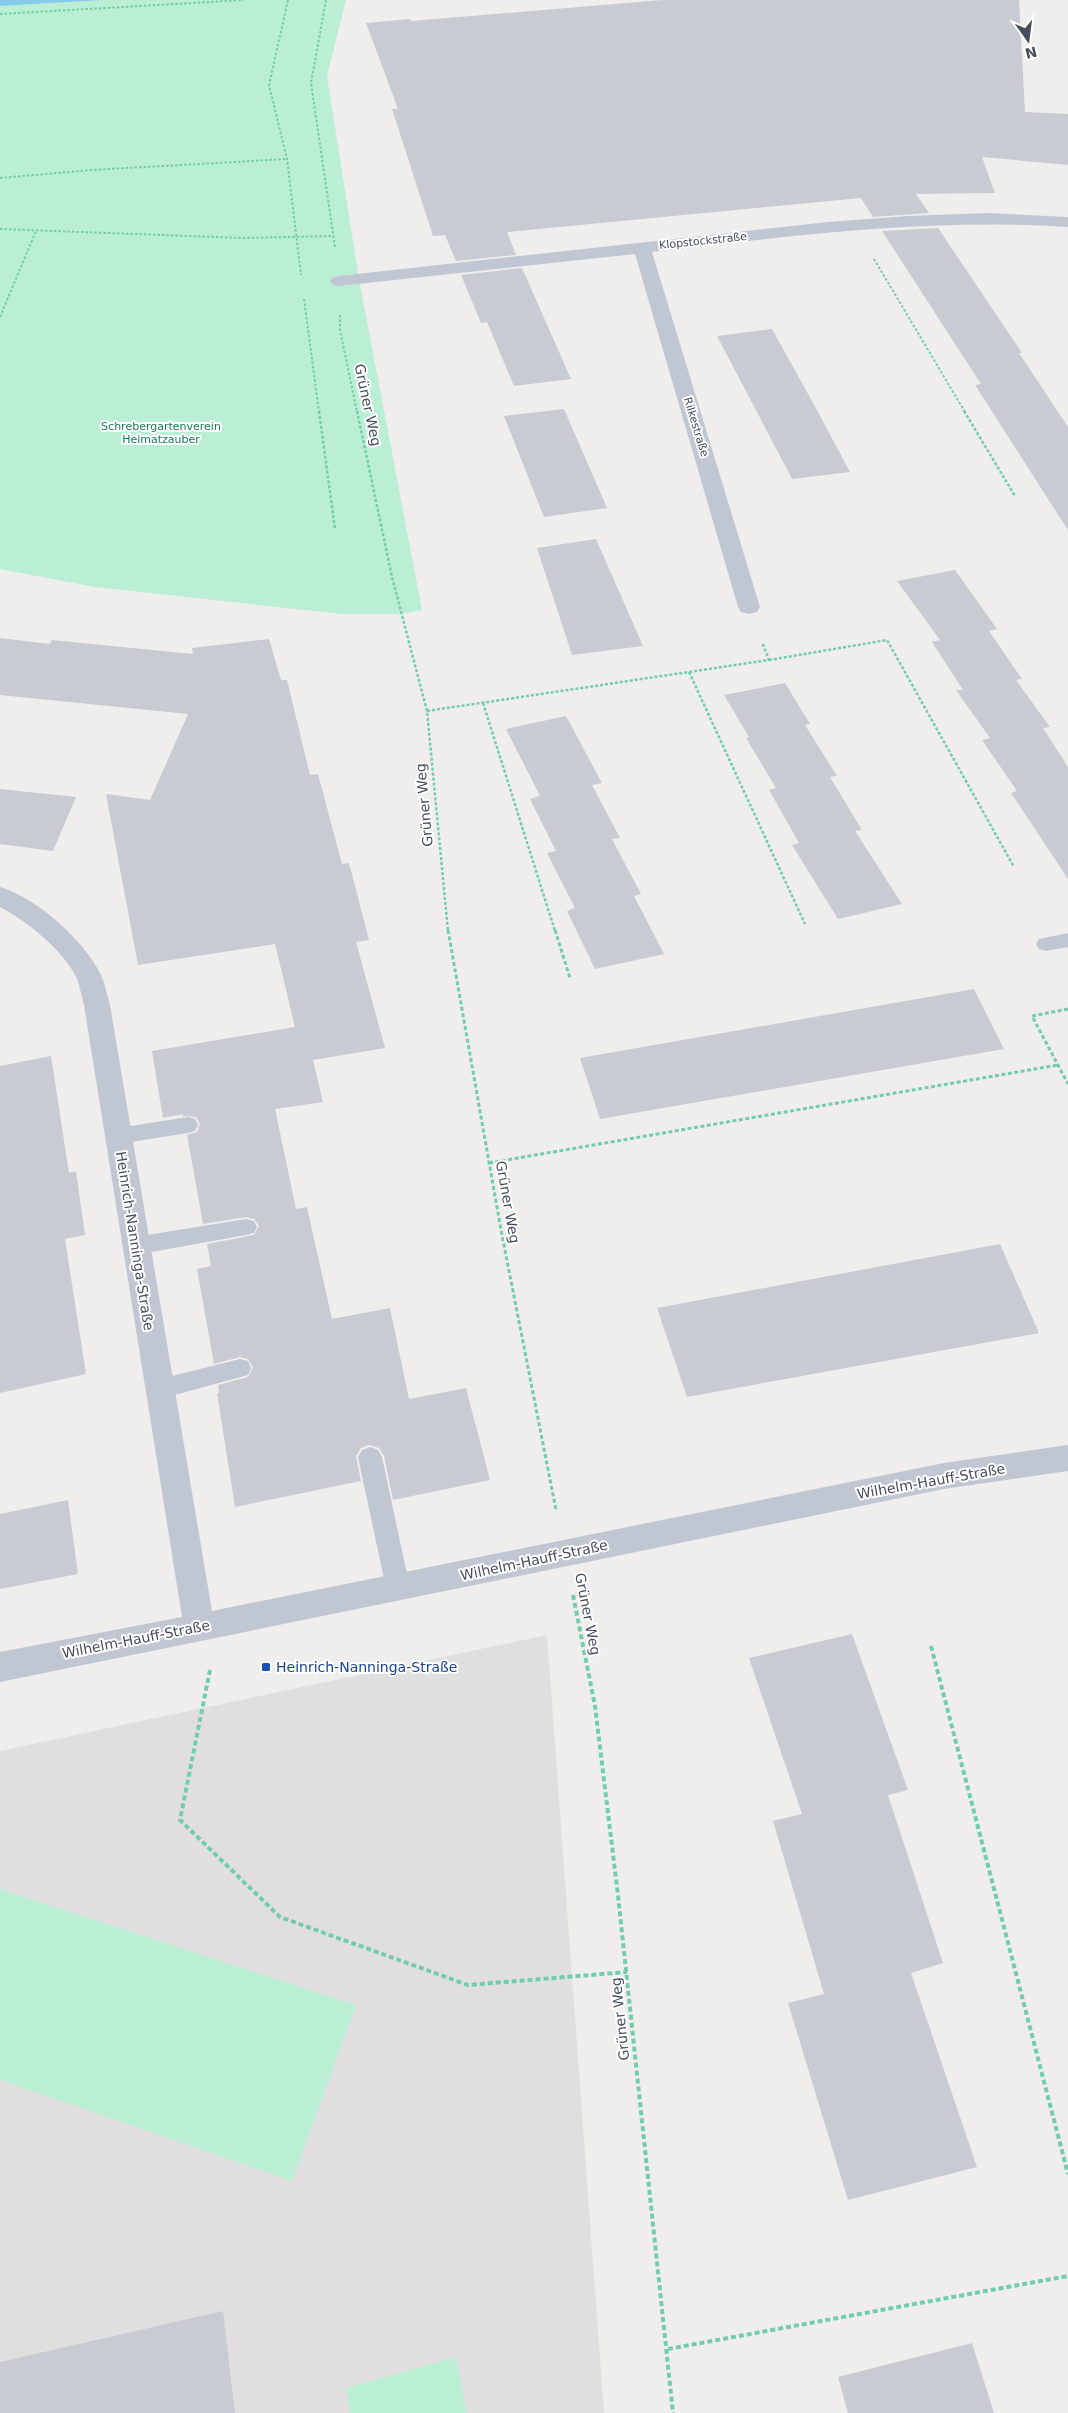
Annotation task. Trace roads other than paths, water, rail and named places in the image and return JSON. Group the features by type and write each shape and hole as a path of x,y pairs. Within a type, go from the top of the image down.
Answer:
{"street":[{"name":"Klopstockstraße","path":"339,281 854,226 933,220 1012,218 1068,222"},
{"name":"Rilkestraße","path":"642,248 749,607"},
{"name":"Heinrich-Nanninga-Straße","path":"0,896 46,926 65,944 88,975 97,1005 135,1246 160,1389 209,1625"},
{"name":"Wilhelm-Hauff-Straße","path":"0,1667 944,1476 1068,1458"}],"lane":[{"path":"1046,944 1068,940"},
{"path":"118,1136 188,1124"},
{"path":"135,1246 246,1227"},
{"path":"160,1389 240,1368"},
{"path":"370,1457 398,1588"}],"water":[{"path":"0,0 103,0 0,6"}],"place":[{"name":"Heinrich-Nanninga-Straße","path":"266,1667"}],"park label":[{"name":"Schrebergartenverein Heimatzauber","path":"161,432"}]}
